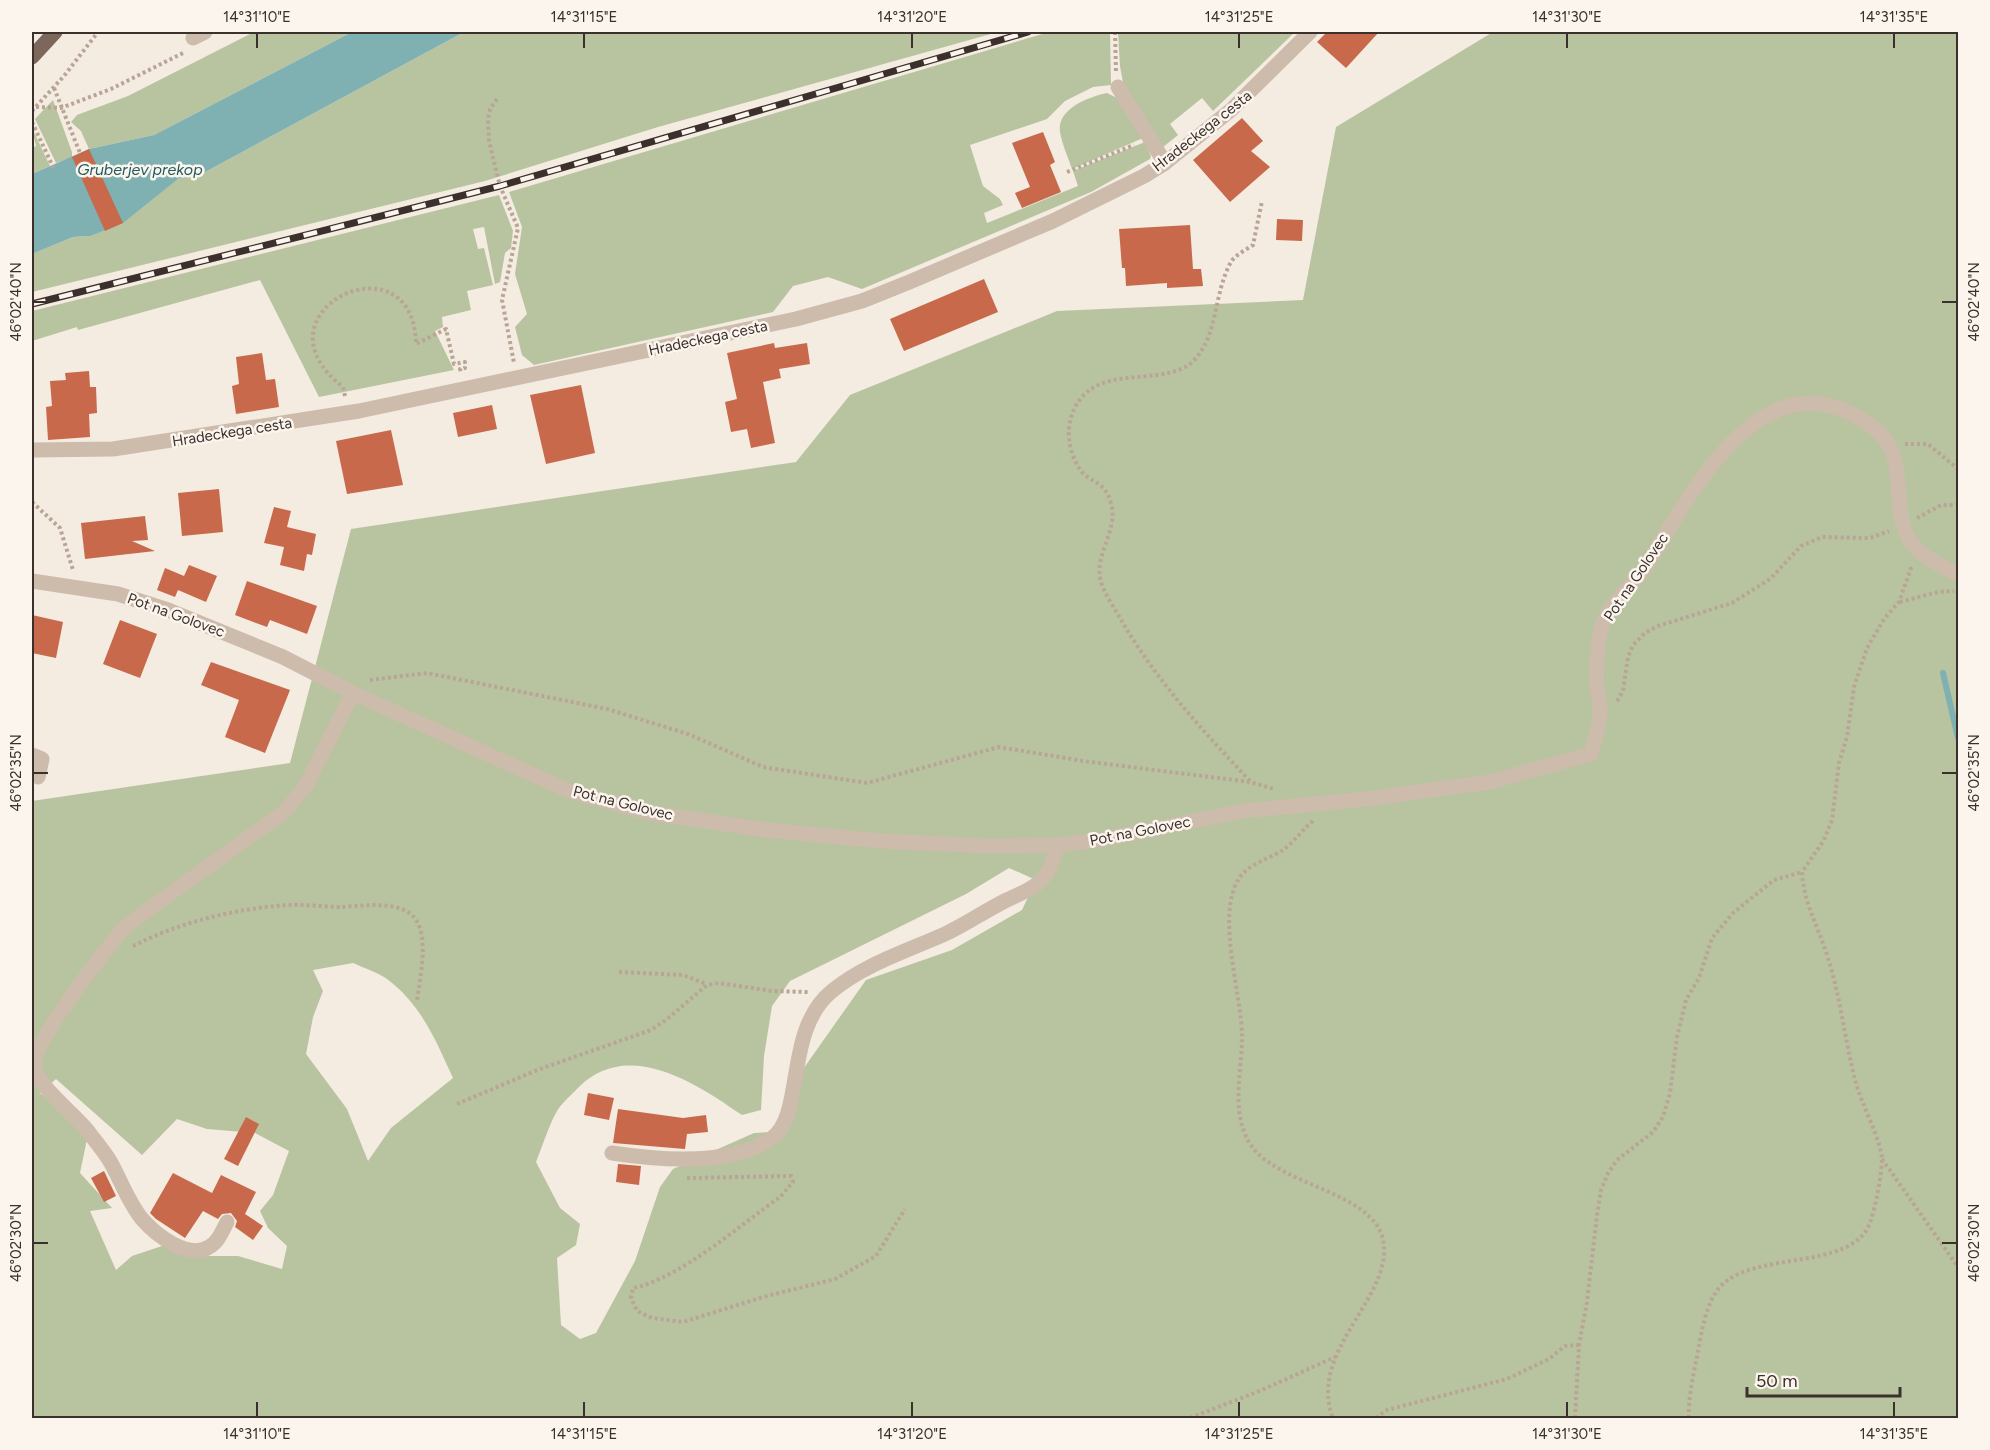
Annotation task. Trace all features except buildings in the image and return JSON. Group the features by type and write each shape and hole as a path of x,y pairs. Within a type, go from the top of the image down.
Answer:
{"main road":[{"path":"32,57 55,32"}],"street":[{"name":"Hradeckega cesta","path":"32,450 97,450 177,440 359,411 796,319 862,301 1084,207 1165,164 1231,110 1310,32"},
{"path":"1118,87 1165,164"},
{"name":"Pot na Golovec","path":"32,581 118,594 168,610 283,657 346,689 570,791 650,813 767,831 881,841 987,846 1058,845 1099,840 1243,811 1366,799 1490,782 1591,754 1600,714 1597,660 1602,627 1621,593 1646,566 1689,495 1744,430 1787,406 1818,402 1859,419 1877,430 1892,448"},
{"path":"1892,448 1898,475 1901,524 1917,549 1959,574"},
{"path":"227,1222 218,1240 207,1249 192,1251 173,1244 155,1231 141,1218 110,1161 85,1127 38,1077 34,1065 35,1054 60,1013 109,944 127,925 260,832 284,812 305,787 346,689"},
{"path":"32,755 42,759 38,777"},
{"path":"612,1153 687,1160 726,1154 755,1146 772,1138 783,1127 788,1117 795,1064 807,1024 830,992 859,971 948,932 1036,885 1051,869 1058,845"}],"path":[{"path":"32,111 54,88 98,32"},
{"path":"1115,32 1118,87"},
{"path":"36,107 61,108 111,89 196,40"},
{"path":"54,88 80,153"},
{"path":"497,99 490,109 488,119 489,141 500,186 518,228 502,300 517,378"},
{"path":"32,122 54,168"},
{"path":"1067,172 1149,139"},
{"path":"1250,782 1207,735 1142,657 1109,598 1101,581 1101,556 1111,534 1111,503 1100,482 1082,472 1071,448 1068,423 1081,397 1098,382 1177,370 1193,362 1207,345 1215,306 1232,260 1253,245 1262,201"},
{"path":"344,392 343,387 330,377 321,364 314,339 318,320 325,307 336,298 354,290 379,290 398,300 413,321 416,344 446,329 454,364 465,362 465,368 460,369"},
{"path":"1892,448 1910,442 1928,444 1959,469"},
{"path":"32,502 60,528 79,587"},
{"path":"1600,714 1614,707 1619,699 1623,691 1628,657 1633,645 1645,633 1658,626 1732,603 1770,579 1801,546 1822,537 1870,538 1941,505 1959,504"},
{"path":"1917,549 1899,602 1884,619 1867,648 1854,687 1847,737 1839,763 1832,820 1824,840 1802,872 1808,909 1837,988 1856,1083 1882,1158 1959,1267"},
{"path":"1899,602 1938,592 1959,591"},
{"path":"346,689 427,673 607,709 688,734 763,767 867,783 999,747 1094,763 1250,782 1283,792"},
{"path":"1323,817 1312,822 1284,849 1250,867 1239,878 1232,892 1231,924 1232,973 1242,1036 1238,1088 1244,1124 1252,1147 1280,1170 1354,1205 1372,1221 1381,1234 1384,1249 1380,1269 1365,1305 1335,1357 1327,1392 1333,1419"},
{"path":"1575,1419 1579,1344 1601,1190 1617,1160 1646,1140 1663,1117 1670,1093 1677,1037 1686,1000 1699,978 1712,938 1733,913 1774,880 1802,872"},
{"path":"127,949 161,932 244,910 288,905 399,908 415,918 420,930 417,1001"},
{"path":"619,972 683,975 707,985"},
{"path":"457,1104 535,1071 651,1030 707,985 719,983 772,991 830,992"},
{"path":"1689,1419 1702,1329 1711,1302 1720,1287 1736,1274 1847,1246 1861,1235 1869,1224 1882,1158"},
{"path":"681,1178 791,1176 794,1182 780,1197 673,1274 653,1284 633,1288 631,1298 637,1311 652,1318 683,1323 763,1297 836,1279 876,1256 905,1209"},
{"path":"1376,1419 1387,1410 1507,1379 1550,1359 1566,1346 1579,1344"},
{"path":"1190,1419 1335,1357"}],"green space":[{"path":"254,32 352,32 154,135 89,149 81,131 71,122 77,115 128,96"},
{"path":"464,32 998,32 658,127 485,181 32,292 32,254 73,237 90,236 179,178 196,177"},
{"path":"1049,32 1110,32 1111,85 1093,87 1065,101 1047,119 970,145 983,186 1000,199 1003,205 984,213 987,223 1078,186 1073,171 1145,142 1151,156 1150,159 1091,192 862,289 828,277 793,286 773,312 534,365 522,355 515,327 527,314 515,274 522,227 509,192"},
{"path":"1118,32 1295,32 1213,111 1202,98 1170,124 1178,135 1163,147 1124,88"},
{"path":"1493,32 1958,32 1958,1418 32,1418 32,801 290,763 351,529 796,462 850,395 1057,311 1303,300 1336,127","holes":["1009,868 1036,880 1022,910 952,950 866,980 801,1072 788,1131 754,1133 673,1169 660,1187 635,1261 596,1333 580,1339 561,1325 557,1258 576,1245 580,1224 560,1208 536,1162 554,1117 565,1101 595,1075 615,1067 637,1066 659,1070 681,1078 742,1115 761,1110 764,1056 772,1006 790,981 966,894","353,963 387,979 409,1000 426,1024 453,1078 391,1128 368,1161 347,1109 306,1054 313,1017 323,991 313,970","56,1079 142,1155 177,1119 207,1129 255,1133 289,1151 273,1195 260,1211 268,1228 287,1246 282,1269 238,1256 192,1256 162,1246 132,1256 116,1270 90,1211 112,1208 80,1173 87,1139 58,1107 40,1093"]},
{"path":"1107,93 1117,98 1143,138 1072,169 1060,132 1060,124 1069,110 1076,105"},
{"path":"53,100 72,152 72,157 56,163 35,119"},
{"path":"32,128 50,166 32,174 32,148 36,146"},
{"path":"499,195 513,231 511,248 505,253 500,282 495,284 484,227 473,229 478,249 484,248 493,285 467,291 471,310 442,317 443,327 435,331 454,370 319,397 260,280 78,330 77,327 32,341 32,311"}],"water":[{"name":"Gruberjev prekop","path":"352,32 464,32 196,177 179,178 123,223 90,236 73,237 32,254 32,174 89,149 154,135"}],"waterway":[{"path":"1943,673 1958,738"}],"railway":[{"path":"32,304 500,186 1028,32"}]}
